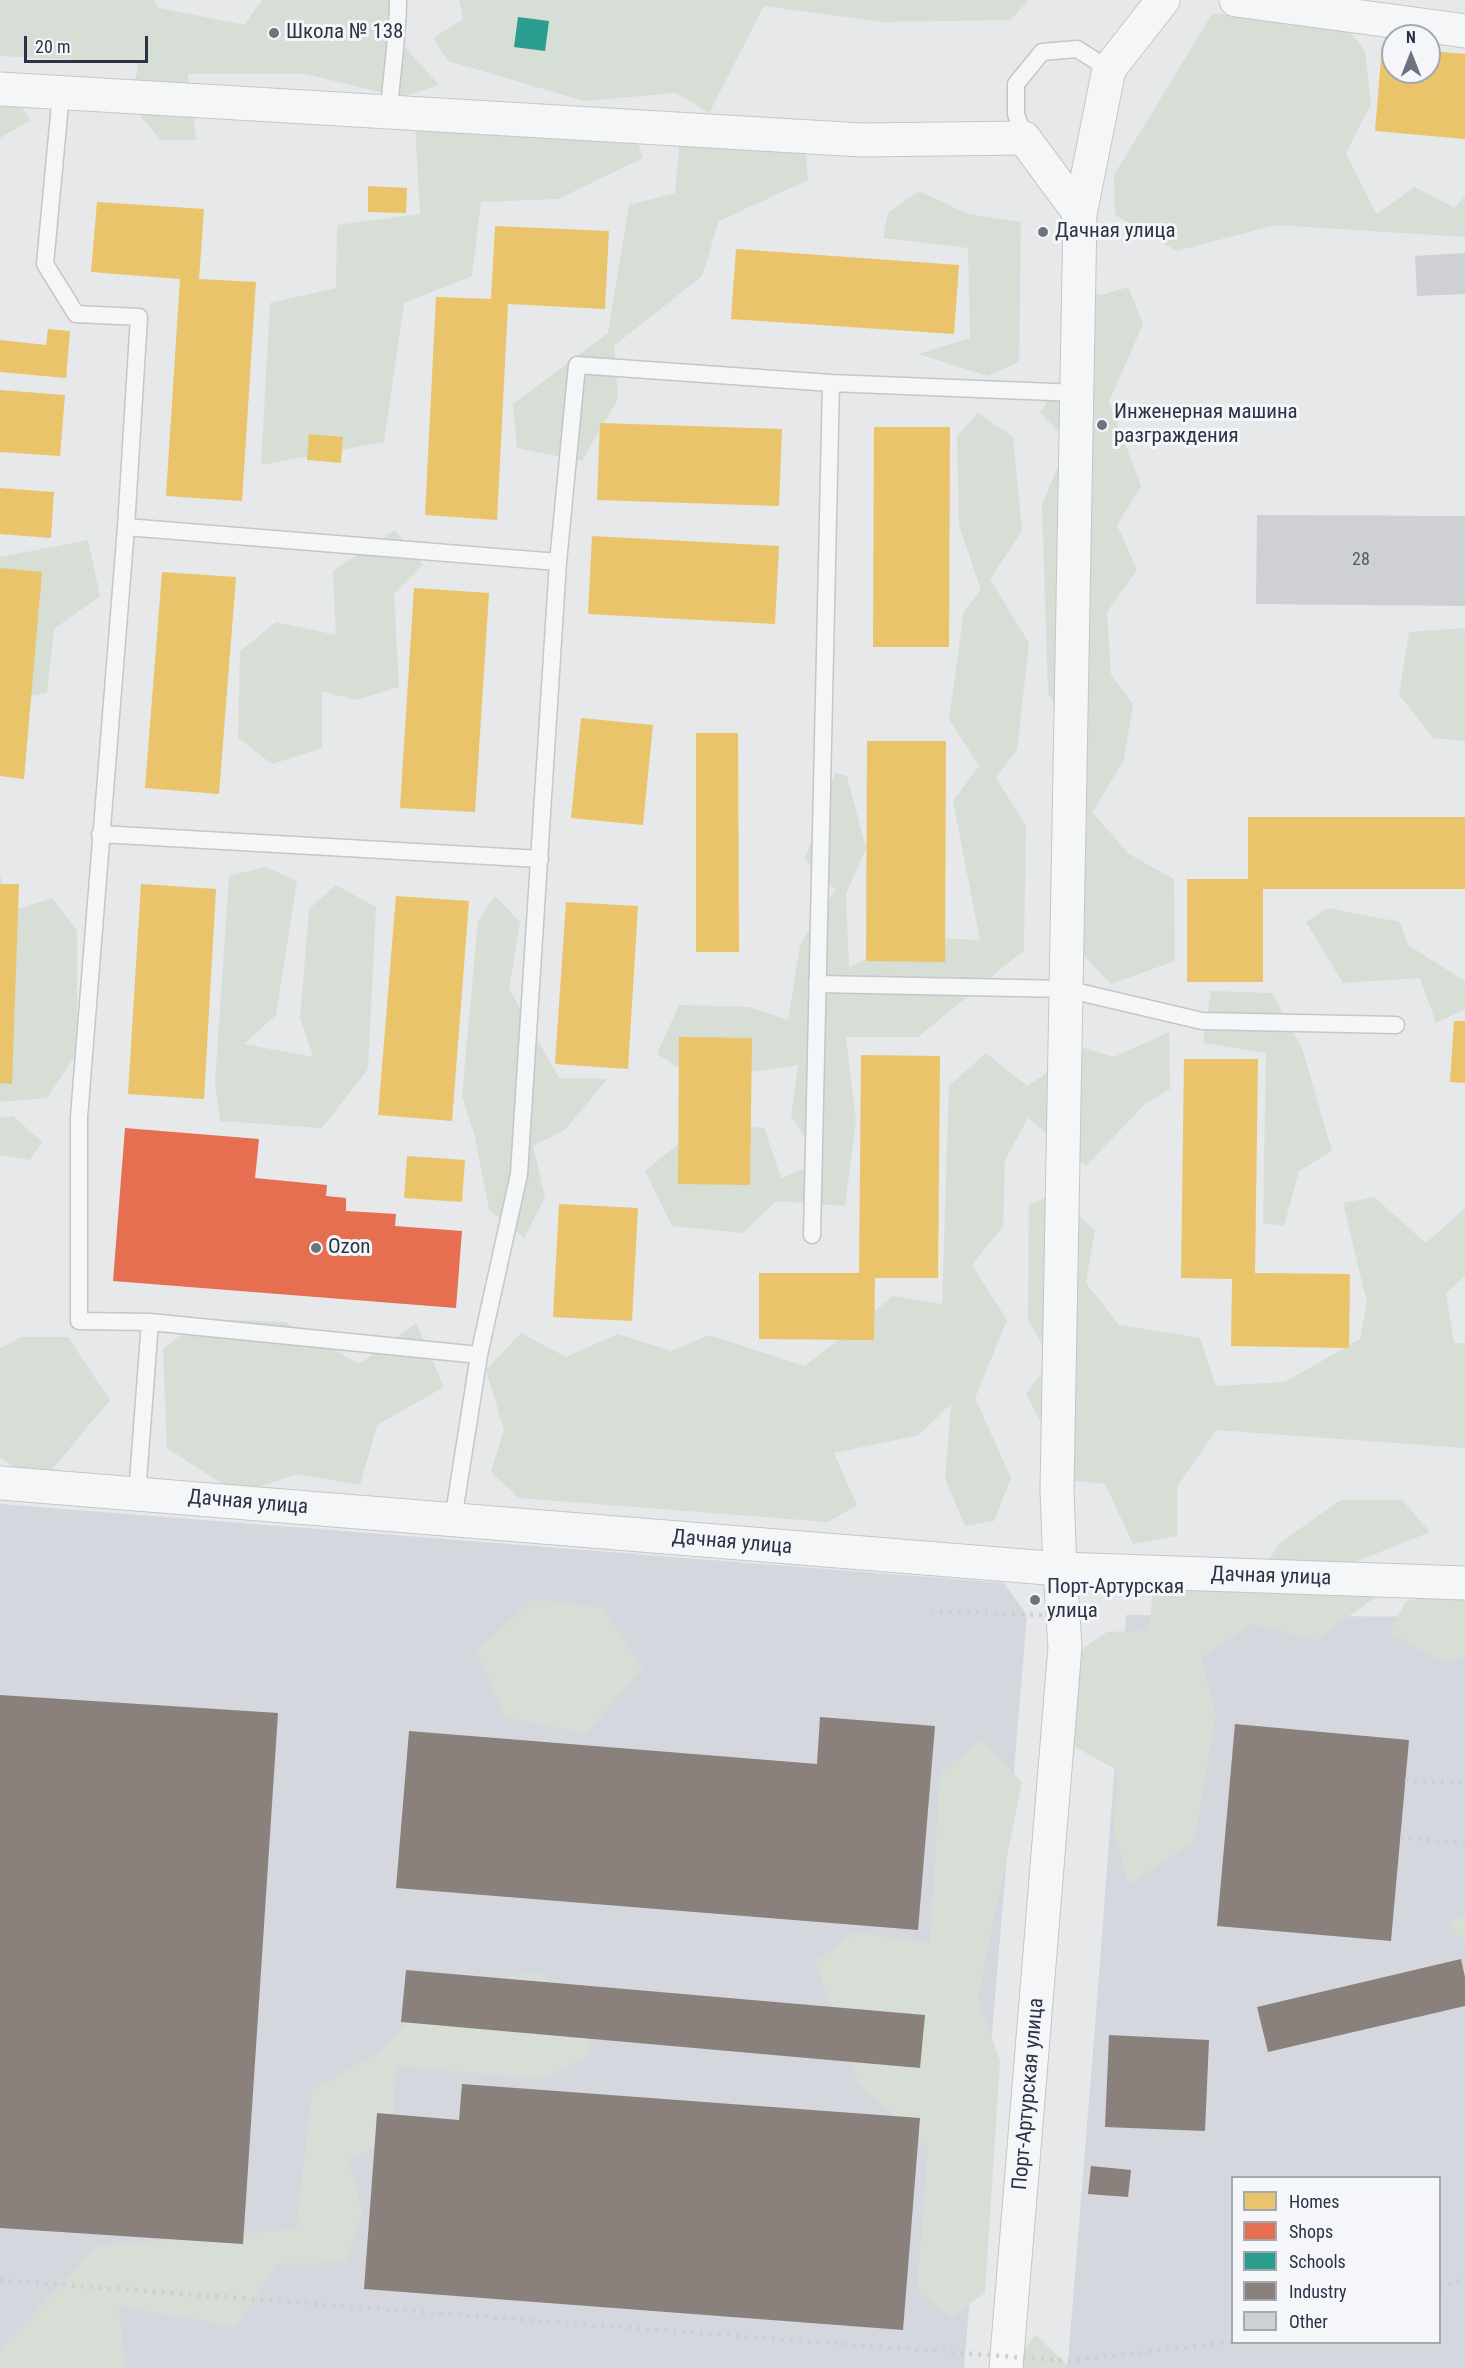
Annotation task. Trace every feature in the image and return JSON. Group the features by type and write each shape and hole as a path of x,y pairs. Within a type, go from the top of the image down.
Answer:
{"street":[{"path":"1109,69 1162,0"},
{"path":"1236,0 1465,31"},
{"name":"Порт-Артурская улица","path":"1006,2368 1065,1647 1057,1490 1080,214 1109,69"},
{"path":"0,89 862,140 1024,138 1080,214"},
{"name":"Дачная улица","path":"0,1483 1060,1569 1465,1583"}],"lane":[{"path":"388,112 398,0"},
{"path":"1024,138 1016,114 1016,84 1042,52 1077,49 1109,69"},
{"path":"61,94 45,264 76,314 139,317 126,527 79,1117 79,1321 150,1322 479,1355"},
{"path":"453,1520 479,1355 519,1174 558,562 577,365 831,383 1077,393"},
{"path":"812,1234 831,383"},
{"path":"126,527 558,562"},
{"path":"100,834 540,859"},
{"path":"817,984 1066,989 1202,1021 1396,1025"},
{"path":"137,1494 150,1322"}],"shaded area":[{"name":"Школа № 138","path":"0,0 154,0 159,8 244,25 262,0 403,0 386,26 439,85 402,97 305,74 188,74 196,140 161,140 132,106 138,63 0,56"},
{"path":"459,0 529,0 530,3 531,0 1029,0 1010,20 883,22 764,6 709,113 676,93 584,101 448,61 433,38 463,19"},
{"path":"1326,0 1365,51 1371,104 1346,153 1376,214 1415,187 1454,208 1465,196 1465,237 1275,225 1177,251 1115,215 1114,175 1212,14 1251,15"},
{"path":"0,73 30,120 0,138"},
{"path":"415,124 635,133 643,158 558,199 481,202 472,276 404,303 384,442 261,465 270,303 336,288 337,225 420,214"},
{"path":"680,138 805,144 808,180 719,221 702,276 614,346 618,399 582,461 517,448 513,404 608,333 629,205 675,193"},
{"path":"919,191 968,214 1021,222 1019,362 988,376 918,354 970,338 968,248 883,238 888,213"},
{"path":"1066,283 1102,295 1128,287 1143,324 1109,402 1141,486 1117,525 1137,570 1107,612 1111,675 1133,704 1124,760 1092,812 1129,854 1174,879 1175,961 1111,984 1061,932 1078,741 1048,693 1042,505 1068,441 1040,413 1066,370"},
{"path":"978,413 1013,437 1022,531 990,579 1029,643 1017,750 996,778 1026,826 1024,950 918,1037 846,1037 856,1121 845,1206 776,1201 743,1233 672,1226 645,1171 707,1121 764,1128 781,1178 821,1162 791,1116 798,1065 698,1080 657,1054 679,1005 749,1007 788,1020 800,945 835,890 805,859 835,773 847,776 866,848 846,894 849,967 914,937 980,940 953,801 979,766 949,719 964,611 981,590 959,525 957,436"},
{"path":"395,530 423,565 394,594 399,687 355,700 322,691 322,748 272,764 238,738 240,651 276,622 336,635 333,571"},
{"path":"88,540 100,596 54,629 47,693 0,701 0,557"},
{"path":"1465,628 1465,741 1433,738 1399,695 1409,632"},
{"path":"265,867 297,881 276,1015 244,1044 313,1057 300,1018 309,909 336,885 376,907 368,1069 322,1128 220,1121 215,1082 229,876"},
{"path":"0,876 13,911 52,898 77,930 77,1053 47,1098 0,1102"},
{"path":"495,896 520,922 509,989 559,1078 607,1079 565,1130 533,1146 545,1197 524,1238 489,1210 475,1137 462,1096 478,921"},
{"path":"1328,908 1400,922 1408,945 1465,981 1465,1009 1436,1023 1420,978 1343,983 1306,922"},
{"path":"1211,991 1272,993 1302,1048 1332,1151 1299,1171 1284,1226 1263,1223 1266,1053 1203,1043"},
{"path":"1169,1032 1170,1089 1144,1105 1086,1166 1028,1118 1005,1160 1003,1226 972,1265 1007,1320 975,1398 1011,1478 994,1521 965,1526 945,1478 951,1404 919,1435 834,1453 857,1505 828,1522 519,1498 491,1472 504,1430 486,1370 521,1333 566,1357 618,1334 671,1351 709,1335 805,1366 893,1296 942,1304 949,1086 986,1053 1027,1086 1084,1048 1114,1057"},
{"path":"13,1116 42,1142 30,1160 0,1155 0,1118"},
{"path":"1053,1194 1095,1230 1086,1283 1119,1325 1200,1338 1216,1386 1285,1382 1360,1339 1367,1303 1343,1203 1374,1197 1426,1243 1465,1208 1465,1276 1446,1293 1454,1343 1465,1343 1465,1448 1216,1430 1177,1487 1177,1536 1133,1544 1105,1484 1070,1480 1026,1394 1051,1361 1028,1319 1029,1205"},
{"path":"200,1319 285,1322 359,1364 416,1323 444,1387 377,1425 360,1485 297,1474 238,1494 167,1448 163,1349"},
{"path":"20,1337 68,1337 110,1400 39,1485 0,1457 0,1349"},
{"path":"1340,1500 1402,1500 1430,1532 1355,1562 1377,1596 1316,1640 1253,1624 1201,1658 1216,1714 1194,1842 1129,1885 1114,1833 1117,1770 1054,1735 1054,1669 1107,1632 1149,1630 1153,1588 1195,1566 1246,1594 1279,1544"},
{"path":"0,1504 1004,1583 1027,1615 964,2368 0,2368"},
{"path":"1465,1593 1465,1658 1440,1661 1389,1633 1406,1601"},
{"path":"533,1599 603,1608 643,1667 587,1733 506,1718 476,1651"},
{"path":"1126,1615 1465,1617 1465,2368 1065,2368 1068,2361"},
{"path":"980,1740 1022,1782 978,1999 1000,2061 985,2293 951,2318 917,2290 928,2147 859,2084 815,1962 855,1932 930,1943 940,1774"},
{"path":"1465,1916 1465,1941 1447,1924"},
{"path":"538,1972 592,2011 588,2056 542,2079 396,2066 392,2140 348,2161 363,2213 346,2262 277,2264 235,2327 119,2306 125,2368 0,2368 0,2349 97,2246 296,2229 312,2090 381,2051 439,1986"},
{"path":"1036,2335 1070,2368 1010,2368"}],"building: Homes":[{"path":"1441,52 1465,54 1465,139 1375,131 1381,59 1381,84 1441,84"},
{"path":"368,186 407,188 406,213 368,212"},
{"path":"97,202 204,209 199,279 256,282 242,501 166,496 180,279 91,272"},
{"path":"495,226 609,231 605,309 508,304 497,520 425,515 436,297 491,299"},
{"path":"736,249 959,265 954,334 731,319"},
{"path":"48,329 70,331 66,378 0,372 0,340 46,345"},
{"path":"0,390 65,395 60,456 0,452"},
{"path":"600,423 782,429 779,506 597,500"},
{"path":"874,427 950,427 949,647 873,647"},
{"path":"309,434 343,437 341,463 307,460"},
{"path":"0,488 54,492 51,538 0,534"},
{"path":"592,536 779,546 775,624 588,614"},
{"path":"0,568 42,572 24,779 0,776"},
{"path":"162,572 236,577 219,794 145,788"},
{"path":"414,588 489,593 475,812 400,808"},
{"path":"581,718 653,725 643,825 571,818"},
{"path":"696,733 738,733 739,952 696,952"},
{"path":"867,741 946,741 945,962 866,961"},
{"path":"1248,817 1465,817 1465,889 1263,889 1263,982 1187,982 1187,879 1248,879"},
{"path":"0,884 19,884 12,1084 0,1083"},
{"path":"141,884 216,889 204,1099 128,1094"},
{"path":"396,896 469,901 452,1121 378,1115"},
{"path":"566,902 638,906 628,1069 555,1064"},
{"path":"1454,1021 1465,1021 1465,1083 1450,1082"},
{"path":"679,1037 752,1038 750,1185 678,1184"},
{"path":"861,1055 940,1056 938,1278 875,1278 874,1340 759,1339 759,1273 859,1273"},
{"path":"1184,1059 1258,1059 1255,1273 1350,1274 1349,1348 1231,1346 1232,1279 1181,1278"},
{"path":"407,1156 465,1160 462,1202 404,1198"},
{"path":"559,1204 638,1208 632,1321 553,1317"}],"building: Shops":[{"path":"125,1128 259,1139 255,1178 327,1185 326,1196 346,1198 346,1211 396,1214 395,1226 462,1231 456,1308 113,1281"}],"building: Schools":[{"path":"518,17 549,21 545,51 514,47"}],"building: Industry":[{"path":"0,1695 278,1713 243,2244 0,2228"},
{"path":"820,1717 935,1726 918,1930 396,1888 409,1731 817,1764"},
{"path":"1235,1724 1409,1740 1391,1941 1217,1926"},
{"path":"1461,1959 1465,1977 1465,2006 1268,2052 1257,2007"},
{"path":"406,1970 925,2015 920,2068 401,2022"},
{"path":"1109,2035 1209,2040 1205,2131 1105,2127"},
{"path":"462,2084 920,2118 903,2330 364,2289 377,2113 459,2120"},
{"path":"1091,2166 1131,2170 1128,2197 1088,2194"}],"building: Other":[{"path":"1465,253 1465,294 1417,296 1415,256"},
{"path":"1257,515 1465,516 1465,606 1256,604"}],"railway":[{"path":"931,1611 1098,1617"},
{"path":"1405,1781 1465,1783"},
{"path":"1400,1838 1465,1843"},
{"path":"1441,2288 1465,2278"},
{"path":"0,2280 1068,2361 1231,2342"}],"place":[{"name":"Школа № 138","path":"274,33"},
{"name":"Дачная улица","path":"1043,232"},
{"name":"Инженерная машина разграждения","path":"1102,425"},
{"name":"Ozon","path":"316,1248"},
{"name":"Порт-Артурская улица","path":"1035,1600"}]}
